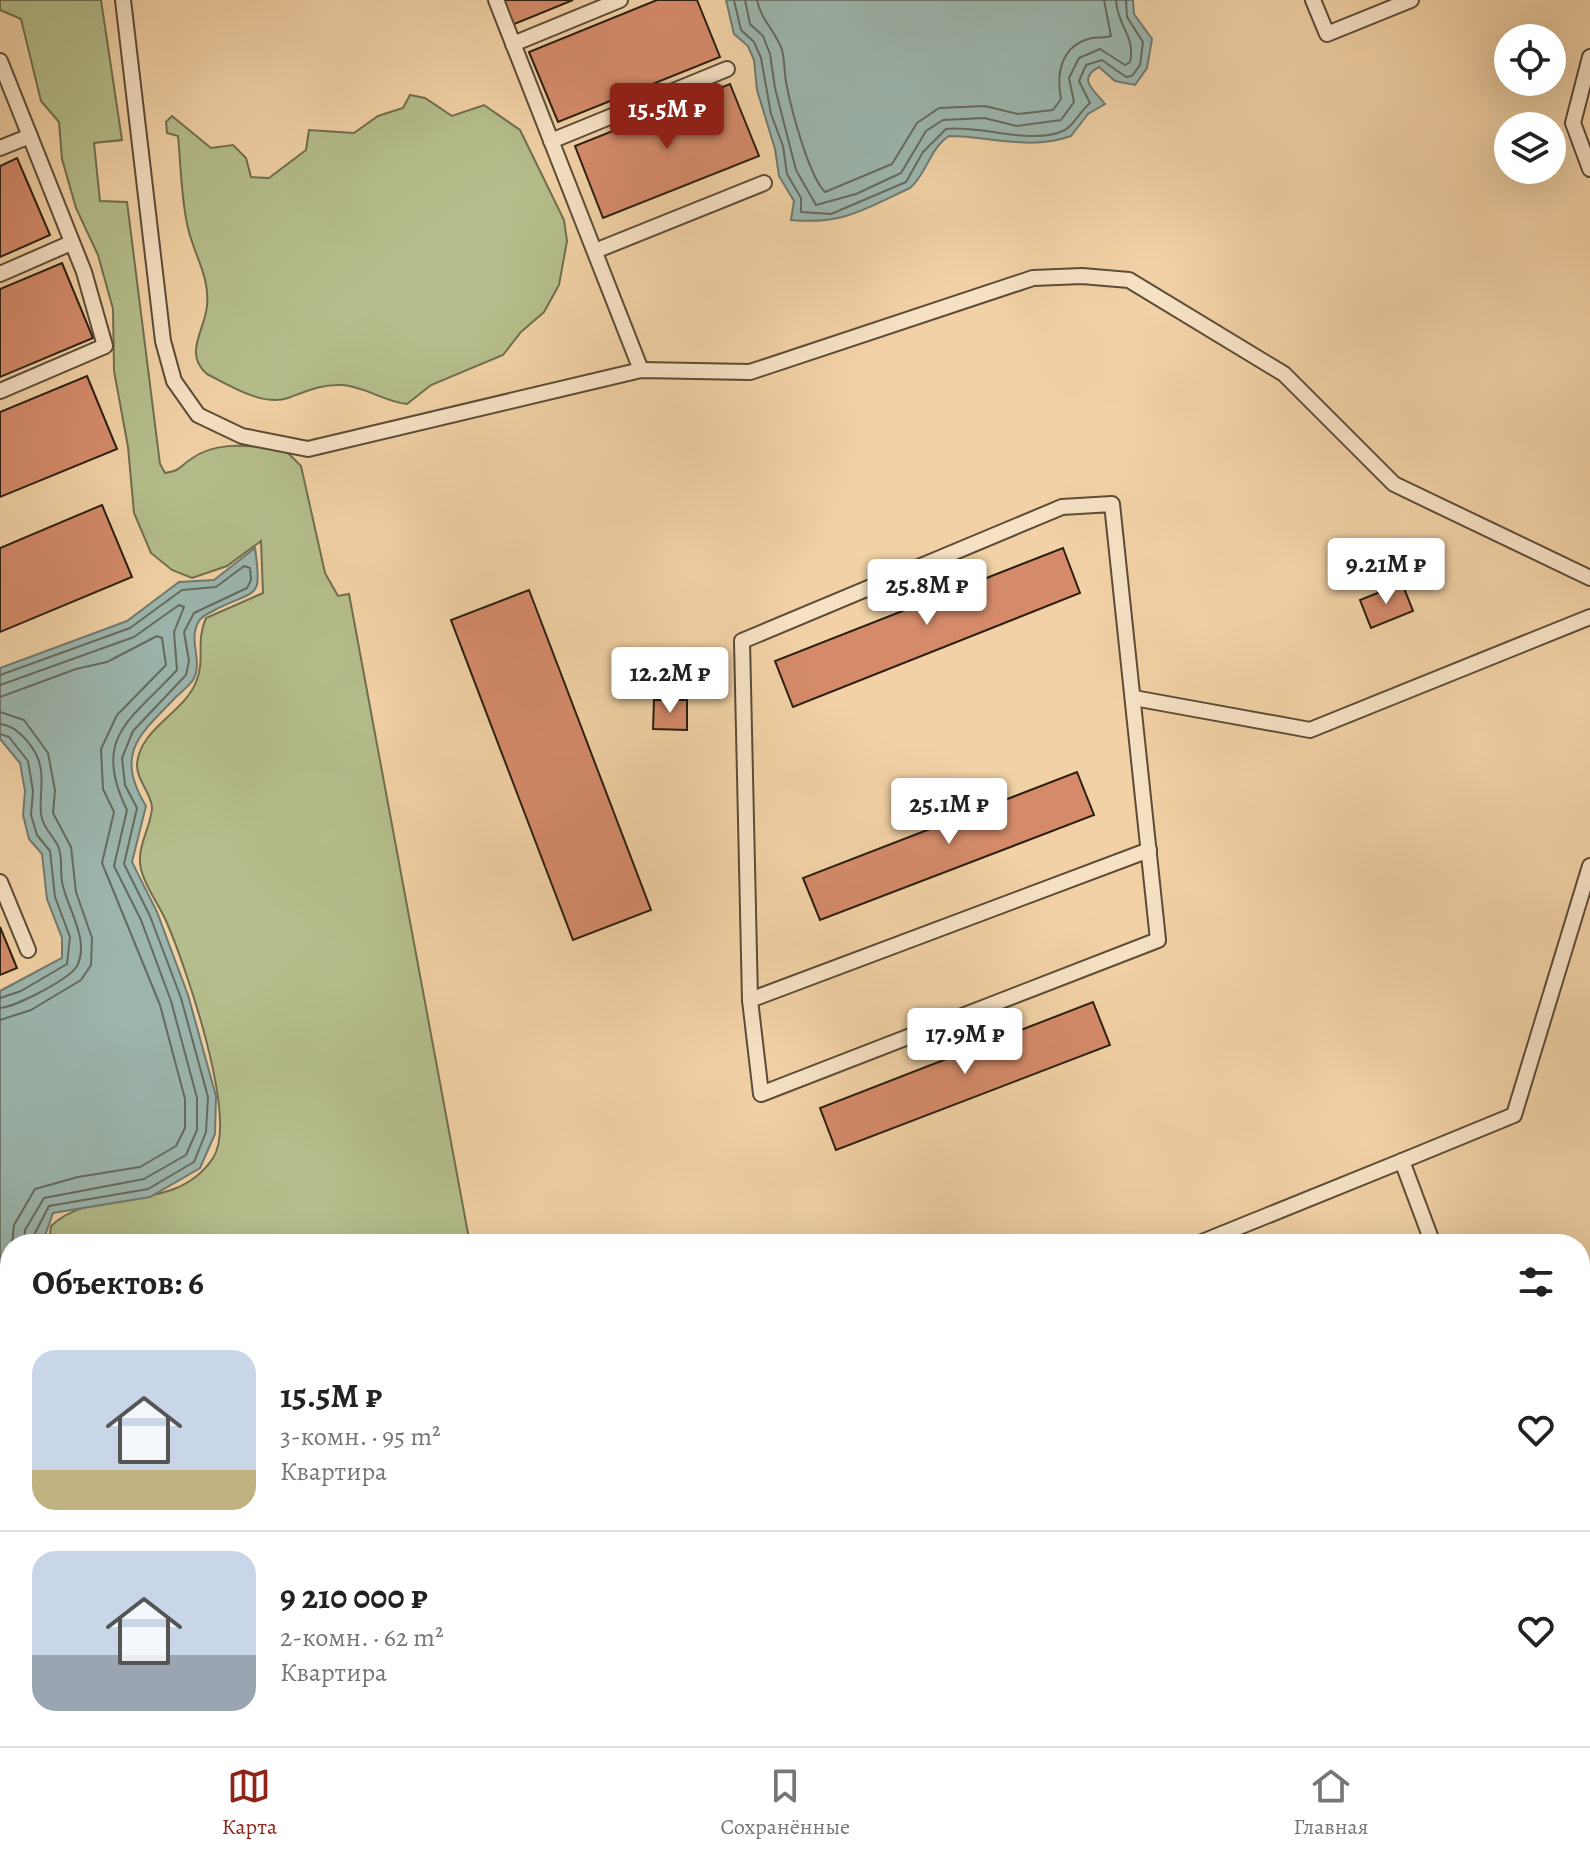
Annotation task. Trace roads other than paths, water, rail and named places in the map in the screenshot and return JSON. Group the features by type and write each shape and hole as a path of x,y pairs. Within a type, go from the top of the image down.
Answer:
{"lane":[{"path":"123,0 163,341 174,381 198,415 242,436 308,449 641,370 750,372 1033,278 1082,276 1129,280 1284,374 1394,484 1590,578"},
{"path":"496,0 641,370"},
{"path":"513,44 620,0"},
{"path":"1313,0 1327,34 1411,0"},
{"path":"1590,57 1573,123 1590,169"},
{"path":"0,61 84,272 105,346 0,391"},
{"path":"551,141 727,69"},
{"path":"1573,123 1590,115"},
{"path":"0,148 30,136"},
{"path":"595,251 764,183"},
{"path":"0,274 71,243"},
{"path":"1112,504 1149,850 1158,940 761,1094 750,1000 742,641 1062,507 1112,504"},
{"path":"1134,698 1310,730 1590,617"},
{"path":"750,1000 1149,850"},
{"path":"1222,1234 1514,1115 1590,866"},
{"path":"0,882 28,950"},
{"path":"1402,1161 1429,1234"}],"water":[{"path":"726,0 1133,0 1134,14 1152,39 1147,68 1135,85 1115,81 1099,67 1092,72 1088,81 1105,104 1088,114 1071,136 1025,143 949,136 942,141 910,188 840,218 791,220 794,201 779,176 775,149 757,90 754,60 748,46 734,34"},
{"path":"255,548 257,586 253,592 200,619 195,636 197,665 193,680 151,723 135,746 132,772 146,806 132,862 157,912 188,995 216,1096 215,1134 200,1168 150,1197 53,1213 46,1234 0,1234 0,991 62,958 62,938 47,899 42,854 29,839 23,815 25,791 20,763 0,739 0,668 127,621 179,582 214,580"}]}
